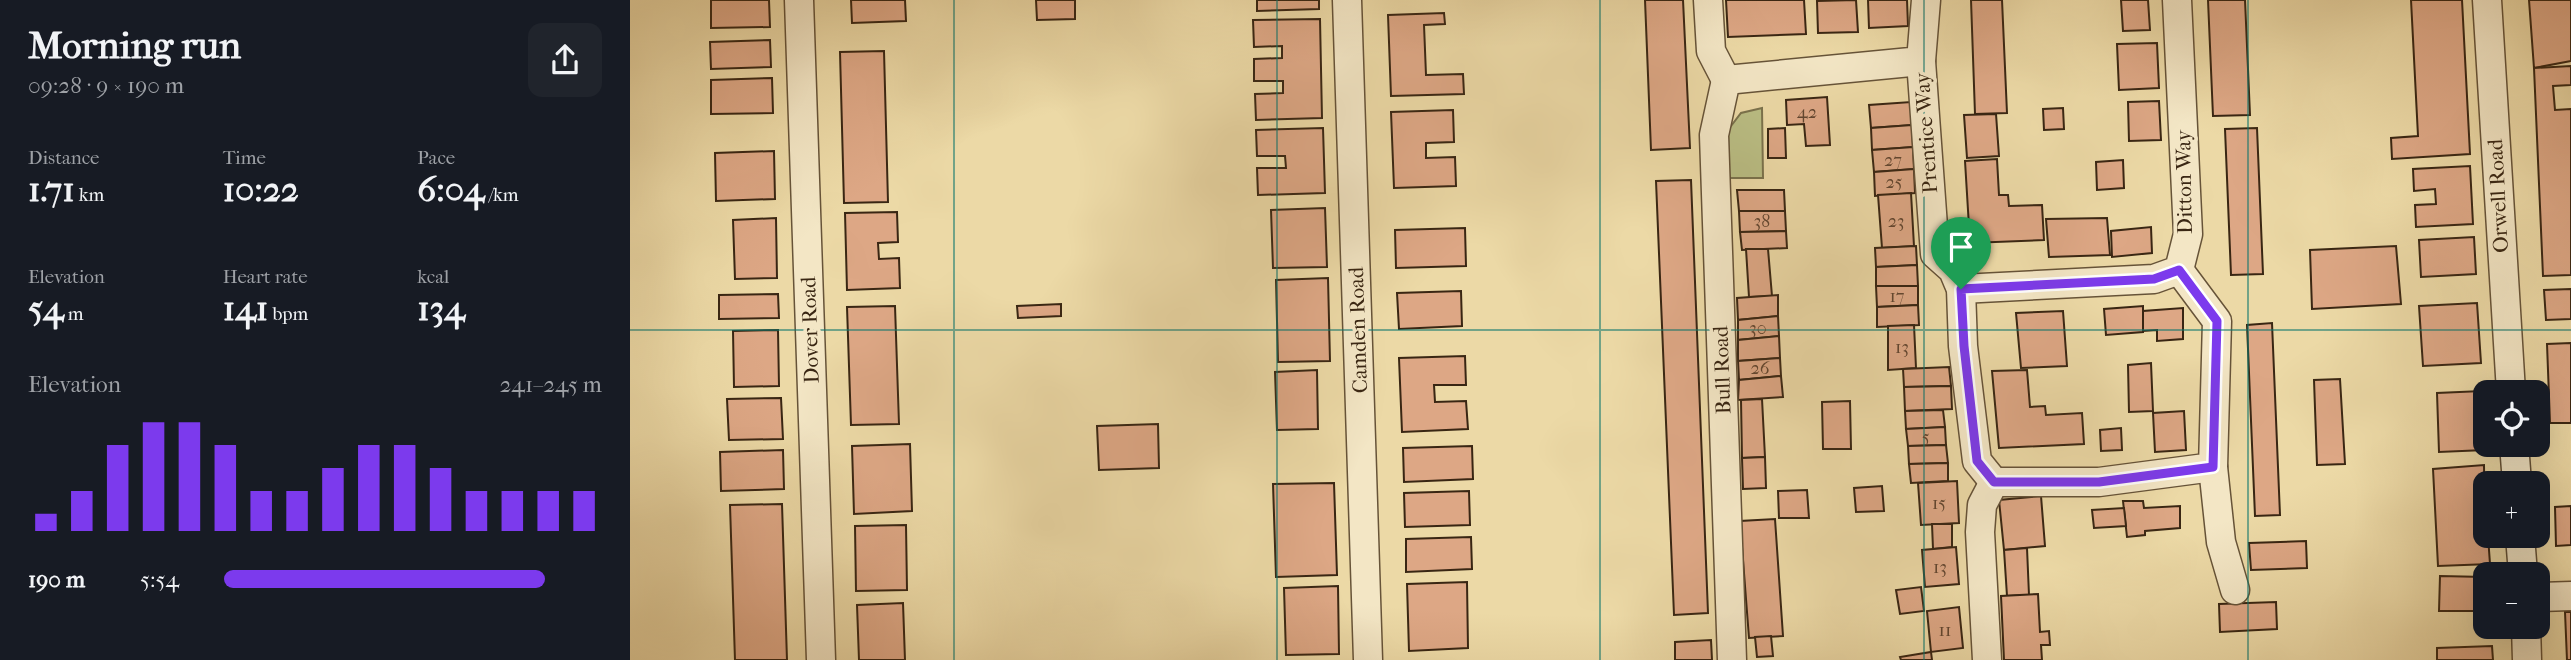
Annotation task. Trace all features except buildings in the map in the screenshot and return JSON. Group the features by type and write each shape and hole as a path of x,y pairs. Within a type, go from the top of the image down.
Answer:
{"street":[{"name":"Dover Road","path":"799,0 821,660"},
{"name":"Camden Road","path":"1347,0 1368,660"},
{"path":"1708,0 1711,51 1726,80 1920,61 1926,0"},
{"name":"Ditton Way","path":"2177,0 2188,234 2179,270"},
{"name":"Orwell Road","path":"2487,0 2510,380"},
{"name":"Prentice Way","path":"1920,61 1936,254 1952,270 1961,289"},
{"name":"Bull Road","path":"1726,80 1714,135 1732,660"},
{"path":"1994,482 1977,461 1964,346 1961,289 2154,279 2179,270 2217,321 2213,467 2221,541 2235,590"},
{"path":"1994,482 2099,482 2213,467"},
{"path":"1987,660 1980,532 1982,505 1994,482"},
{"path":"2550,597 2571,596"},
{"path":"2526,639 2527,660"}],"green space":[{"path":"1762,108 1763,178 1729,178 1728,130 1741,113"}],"route":[{"path":"2179,270 2217,321 2213,467 2099,482 1994,482 1977,461 1964,346 1961,289 2154,279 2179,270"}]}
